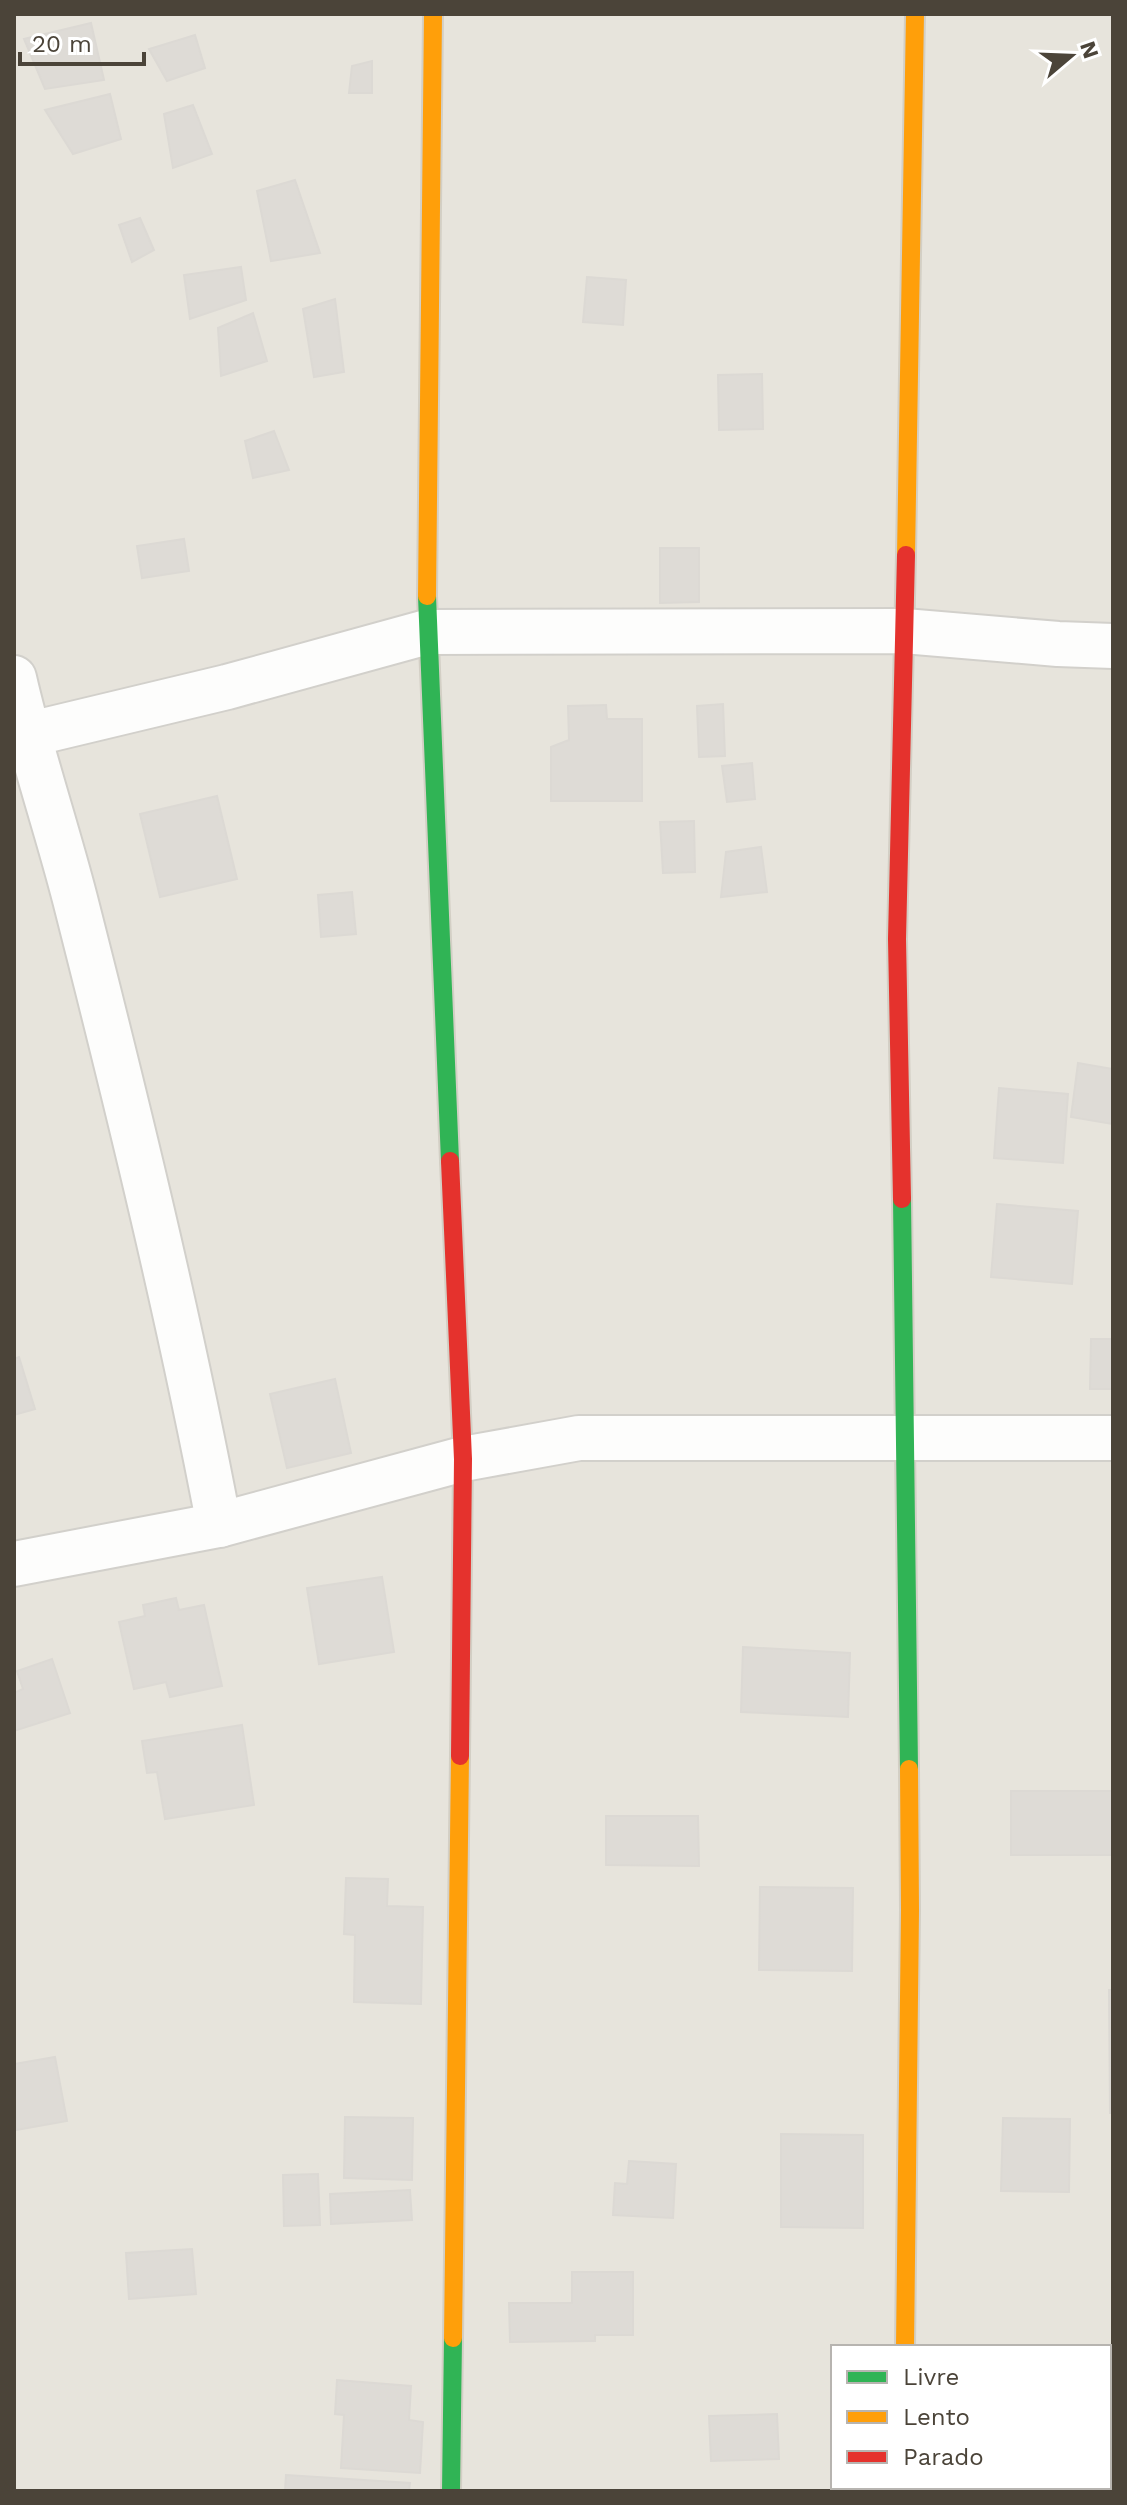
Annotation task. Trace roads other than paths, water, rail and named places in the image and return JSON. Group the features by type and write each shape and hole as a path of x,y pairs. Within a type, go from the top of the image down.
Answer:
{"street":[{"path":"433,14 427,632 463,1459 451,2491"},
{"path":"905,2345 910,1910 897,939 915,14"},
{"path":"20,736 227,687 427,632 904,631 1113,646"},
{"path":"14,678 20,736 75,897 189,1370 219,1525"},
{"path":"14,1564 219,1525 463,1459 579,1438 1113,1438"}]}
